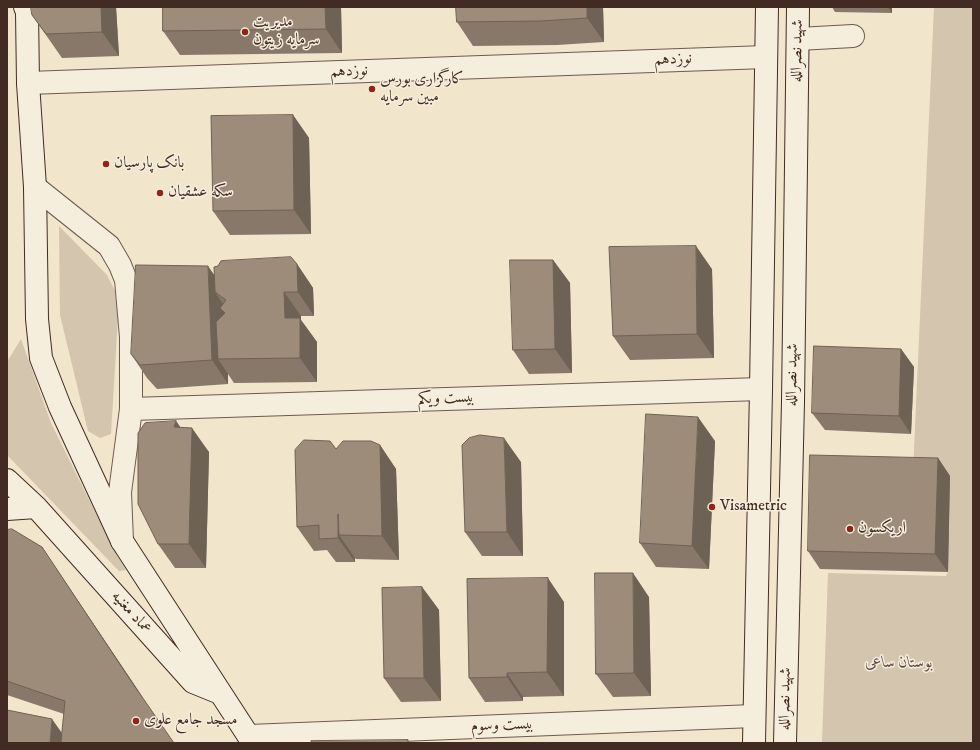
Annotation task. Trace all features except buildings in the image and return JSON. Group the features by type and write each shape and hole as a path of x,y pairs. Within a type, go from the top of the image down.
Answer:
{"main road":[{"path":"25,7 27,12 28,83 35,187 37,319 41,358 60,406 122,542 251,740"},
{"name":"شهید نصرالله","path":"754,743 767,7"},
{"name":"شهید نصرالله","path":"785,743 793,402 798,7"},
{"path":"798,39 853,36"},
{"name":"نوزدهم","path":"28,83 766,57"},
{"path":"35,187 109,246 120,265 126,280 130,330 131,408 120,492 122,542"},
{"name":"بیست ویکم","path":"131,408 761,389"},
{"name":"عماد مغنیه","path":"7,480 36,507 193,682 220,693"},
{"path":"7,509 36,507"},
{"name":"بیست وسوم","path":"251,740 786,714"}],"green space":[{"name":"بوستان ساعی","path":"934,7 973,7 973,743 822,743 828,573 946,576 948,572 950,477 913,472"},
{"path":"59,226 107,275 119,299 111,434 100,438 88,431 60,315"},
{"path":"21,339 51,423 116,554 126,570 119,571 7,455 7,362"}],"place":[{"name":"مدیریت سرمایه زیتون","path":"245,32"},
{"name":"کارگزاری بورس مبین سرمایه","path":"372,89"},
{"name":"بانک پارسیان","path":"106,164"},
{"name":"سکه عشقیان","path":"160,193"},
{"name":"Visametric","path":"712,507"},
{"name":"اریکسون","path":"850,529"},
{"name":"مسجد جامع علوی","path":"136,721"}]}
